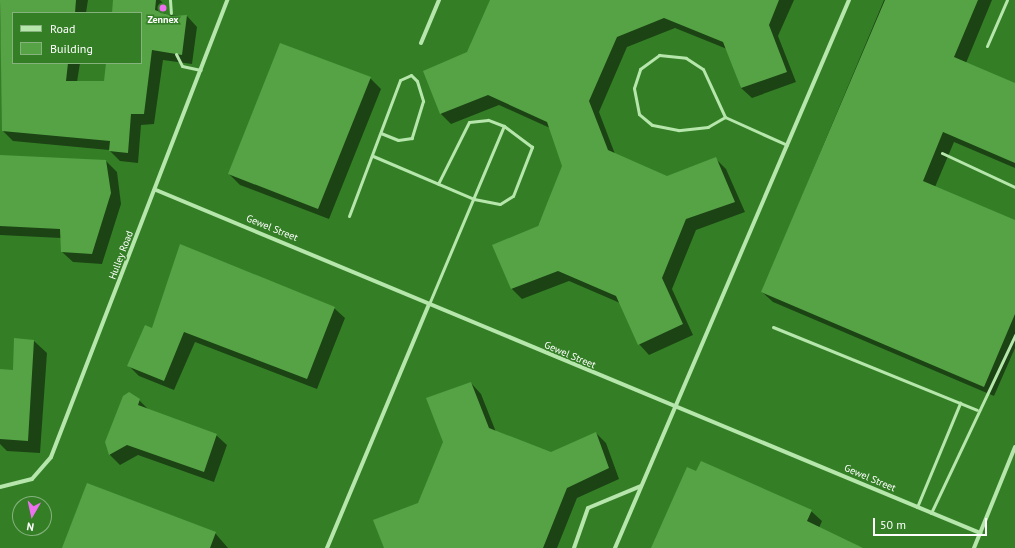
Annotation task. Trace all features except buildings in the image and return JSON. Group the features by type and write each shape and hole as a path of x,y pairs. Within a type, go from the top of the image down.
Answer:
{"street":[{"name":"Hulley Road","path":"0,487 32,479 50,457 156,190 227,0"},
{"path":"421,43 439,0"},
{"path":"615,548 674,406 849,0"},
{"name":"Gewel Street","path":"156,190 980,533"},
{"path":"327,548 429,304"},
{"path":"974,548 1015,449"},
{"path":"574,548 588,508 641,486"}],"lane":[{"path":"170,0 171,13"},
{"path":"987,46 1007,0"},
{"path":"176,54 182,66 201,70"},
{"path":"725,117 708,127 678,130 652,125 639,114 634,88 640,69 659,56 686,58 703,69 725,117 787,144"},
{"path":"349,216 373,156 381,133 400,80 411,75 417,81 423,101 412,138 402,141 381,133"},
{"path":"373,156 438,184 474,199 491,203 507,202 513,196 532,154 532,147 527,140 504,126 488,120 469,122 438,184"},
{"path":"429,304 504,126"},
{"path":"942,153 1015,187"},
{"path":"773,327 977,410"},
{"path":"932,513 977,410 1015,335"},
{"path":"917,507 960,403"}],"place":[{"name":"Zennex","path":"163,8"}]}
